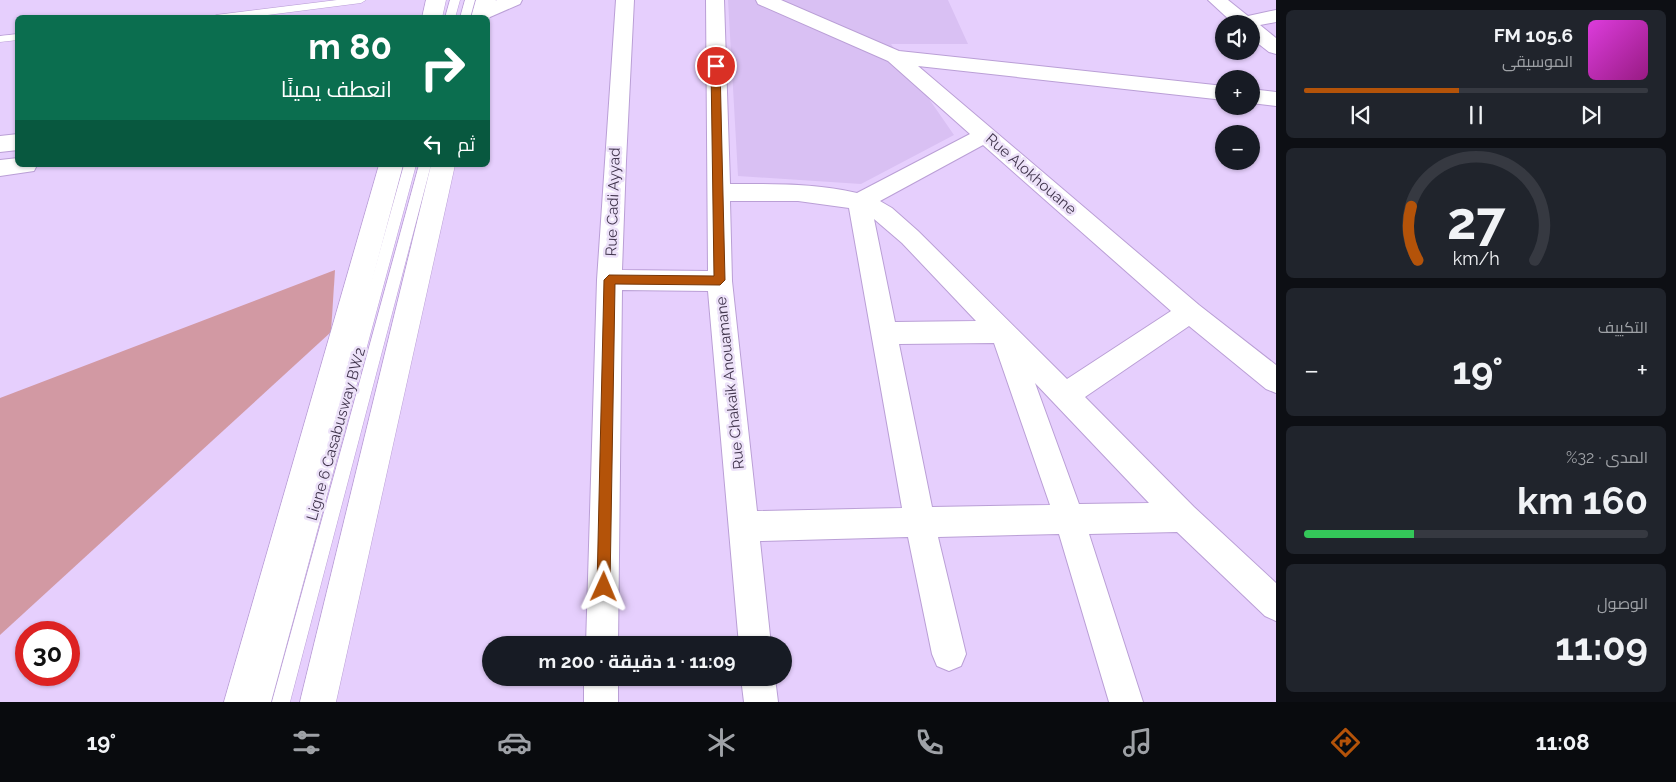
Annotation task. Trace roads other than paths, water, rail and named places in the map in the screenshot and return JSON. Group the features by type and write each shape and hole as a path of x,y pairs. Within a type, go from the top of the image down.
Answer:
{"main road":[{"path":"433,15 436,0"},
{"path":"242,702 390,167"},
{"path":"318,702 443,167"}],"street":[{"path":"477,10 514,0"},
{"name":"Rue Cadi Ayyad","path":"602,636 609,280 618,86 625,0"},
{"name":"Rue Chakaik Anouamane","path":"715,0 720,280 754,636"},
{"name":"Rue Alokhouane","path":"765,0 895,57 1190,312 1276,381"},
{"path":"1217,0 1235,15"},
{"path":"1260,21 1276,16"},
{"path":"1260,35 1276,48"},
{"path":"895,57 1215,92"},
{"path":"1260,97 1276,99"},
{"path":"860,202 985,135"},
{"path":"0,144 15,142"},
{"path":"0,168 15,166"},
{"path":"718,192 815,194 860,202 876,209 910,237 1183,517 1276,605"},
{"path":"860,202 920,522 949,654"},
{"path":"609,280 720,280"},
{"path":"1064,396 1190,312"},
{"path":"884,333 1003,332"},
{"path":"1003,332 1070,520 1126,702"},
{"path":"744,526 1183,517"},
{"path":"601,686 601,702"},
{"path":"759,686 761,702"}],"lane":[{"path":"240,15 361,0"},
{"path":"451,15 454,0"},
{"path":"0,39 15,37"},
{"name":"Ligne 6 Casabusway BW2","path":"262,702 409,167"},
{"name":"Ligne 6 Casabusway BW2","path":"281,702 424,167"}]}
